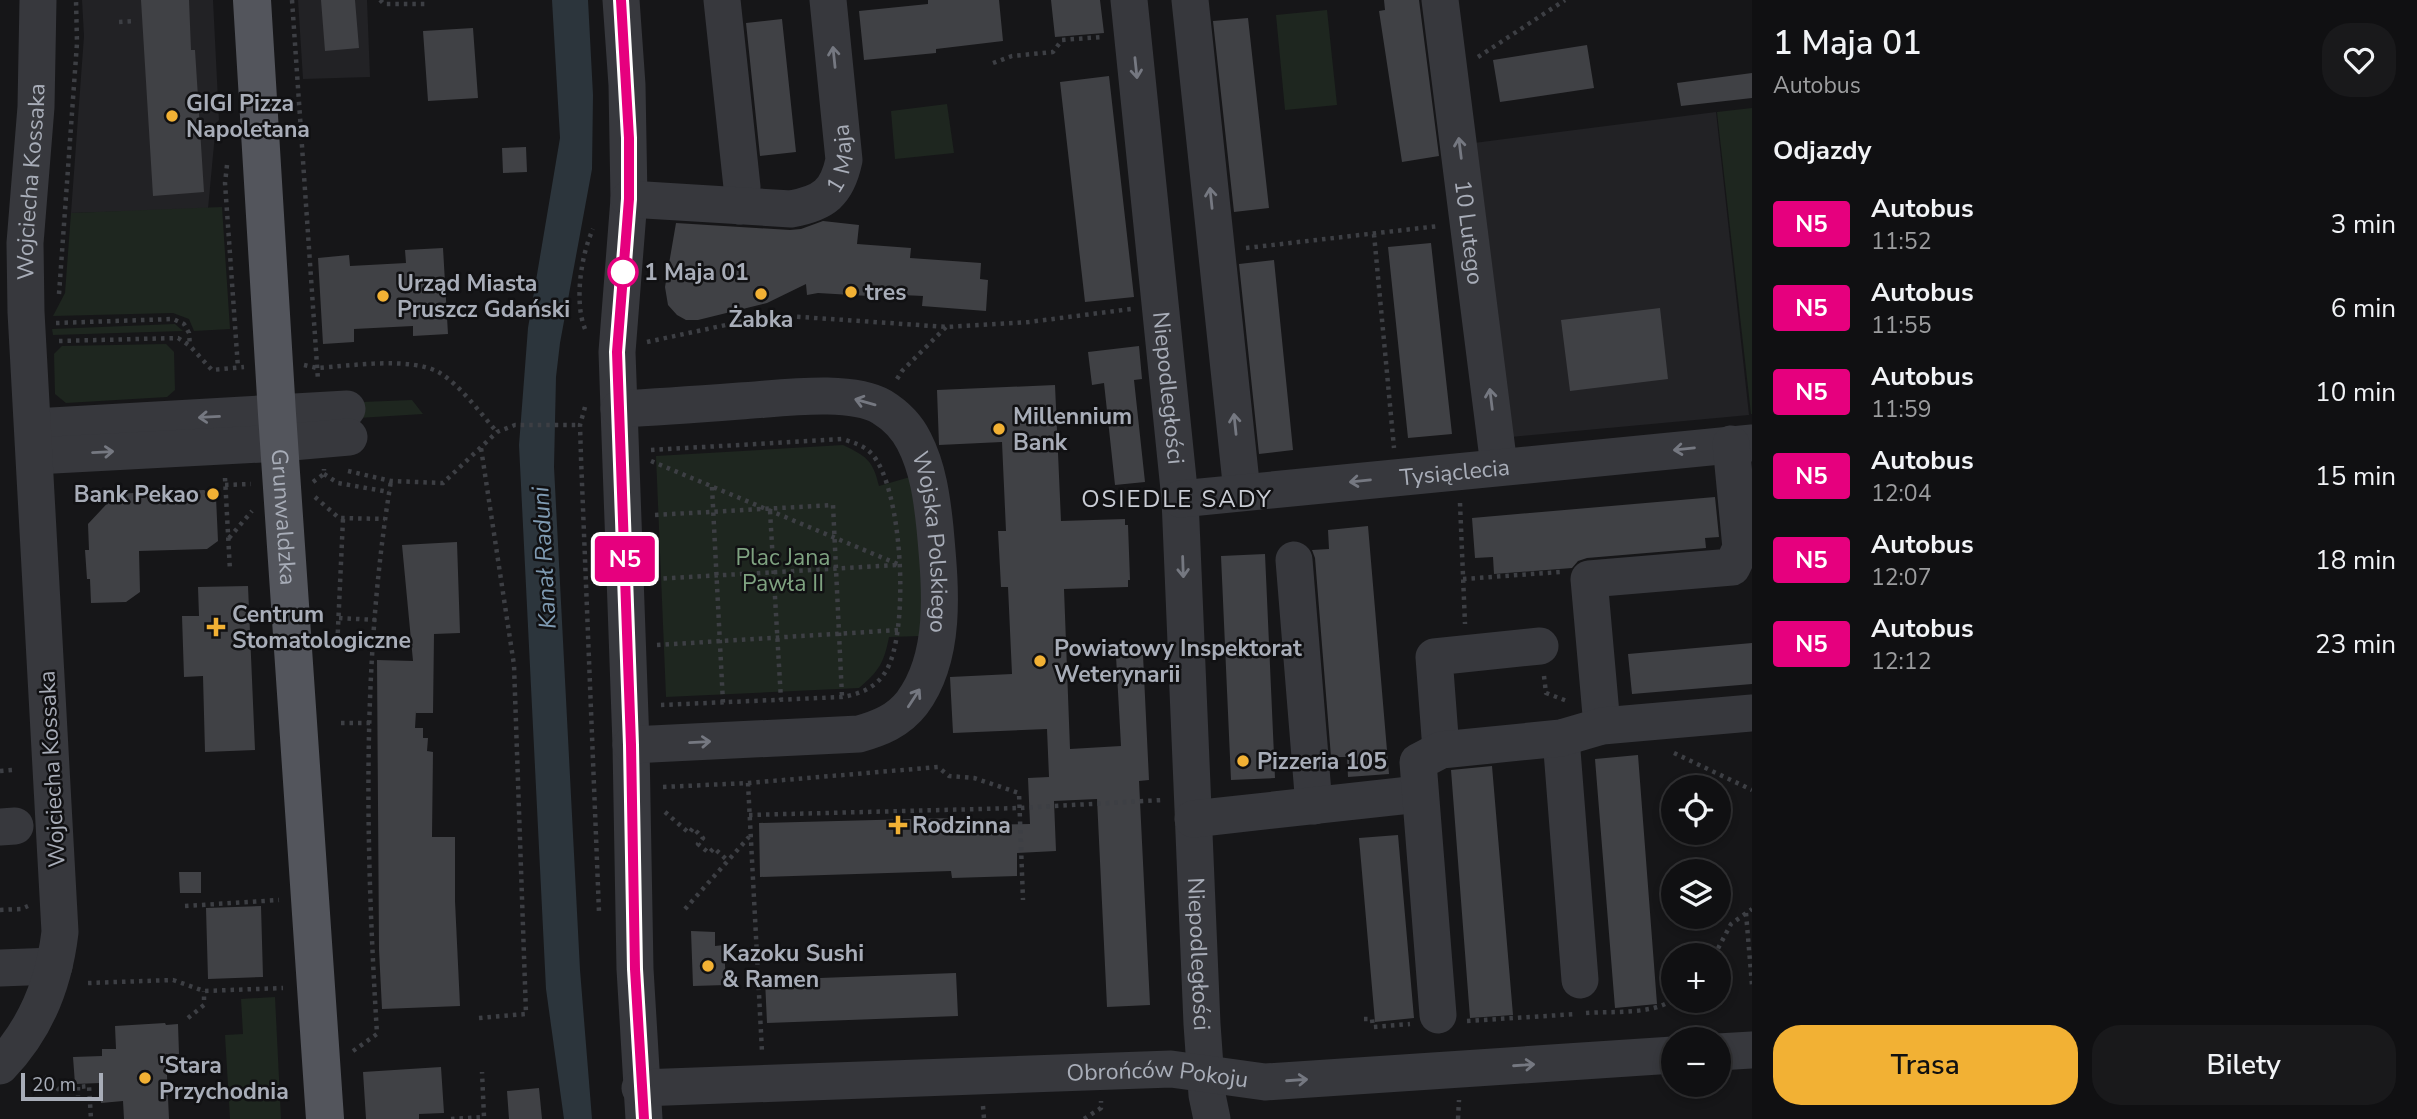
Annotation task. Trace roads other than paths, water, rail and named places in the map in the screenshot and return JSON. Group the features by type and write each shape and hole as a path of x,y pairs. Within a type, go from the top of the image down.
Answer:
{"main road":[{"name":"Grunwaldzka","path":"252,0 325,1119"}],"street":[{"name":"Wojciecha Kossaka","path":"0,1066 23,1039 43,1003 60,932 34,442 26,343 26,243 36,107 38,0"},
{"path":"621,0 629,138 629,199 617,352 631,745 635,969 642,1103"},
{"path":"722,0 742,187 739,206"},
{"name":"1 Maja","path":"629,199 791,209 810,205 830,194 840,179 844,160 828,0"},
{"path":"1191,0 1242,492"},
{"name":"10 Lutego","path":"1440,0 1499,466"},
{"name":"Niepodległości","path":"1130,17 1180,499 1205,1072 1212,1119"},
{"name":"Wojska Polskiego","path":"619,409 815,397 853,398 881,407 898,420 916,444 931,494 938,563 937,632 930,666 913,702 898,718 878,729 859,734 631,745"},
{"path":"34,442 279,428 348,439"},
{"name":"Tysiąclecia","path":"1180,499 1742,444 1741,548 1732,567 1589,579 1601,716"},
{"path":"1294,559 1314,806"},
{"path":"1441,750 1434,657 1540,646"},
{"path":"1437,1020 1418,762 1441,750 1560,738 1601,716 1642,723 1752,713"},
{"path":"1560,738 1580,980"},
{"path":"1193,819 1419,794"},
{"path":"0,968 54,966"},
{"path":"1731,1051 1752,1050"},
{"name":"Obrońców Pokoju","path":"642,1103 1171,1069 1265,1082 1661,1056"}],"water":[{"name":"Kanał Raduni","path":"552,0 588,0 593,95 592,169 556,377 554,467 580,970 592,1119 564,1119 546,989 519,445 528,328 560,138"}],"place":[{"name":"GIGI Pizza Napoletana","path":"172,116"},
{"name":"1 Maja 01","path":"623,272"},
{"name":"tres","path":"851,292"},
{"name":"Żabka","path":"761,294"},
{"name":"Urząd Miasta Pruszcz Gdański","path":"383,296"},
{"name":"Millennium Bank","path":"999,429"},
{"name":"Bank Pekao","path":"213,494"},
{"name":"Centrum Stomatologiczne","path":"216,627"},
{"name":"Powiatowy Inspektorat Weterynarii","path":"1040,661"},
{"name":"Pizzeria 105","path":"1243,761"},
{"name":"Rodzinna","path":"898,825"},
{"name":"Kazoku Sushi & Ramen","path":"708,966"},
{"name":"'Stara Przychodnia","path":"145,1078"}],"district":[{"name":"OSIEDLE SADY","path":"1177,499"}],"park label":[{"name":"Plac Jana Pawła II","path":"783,570"}]}
